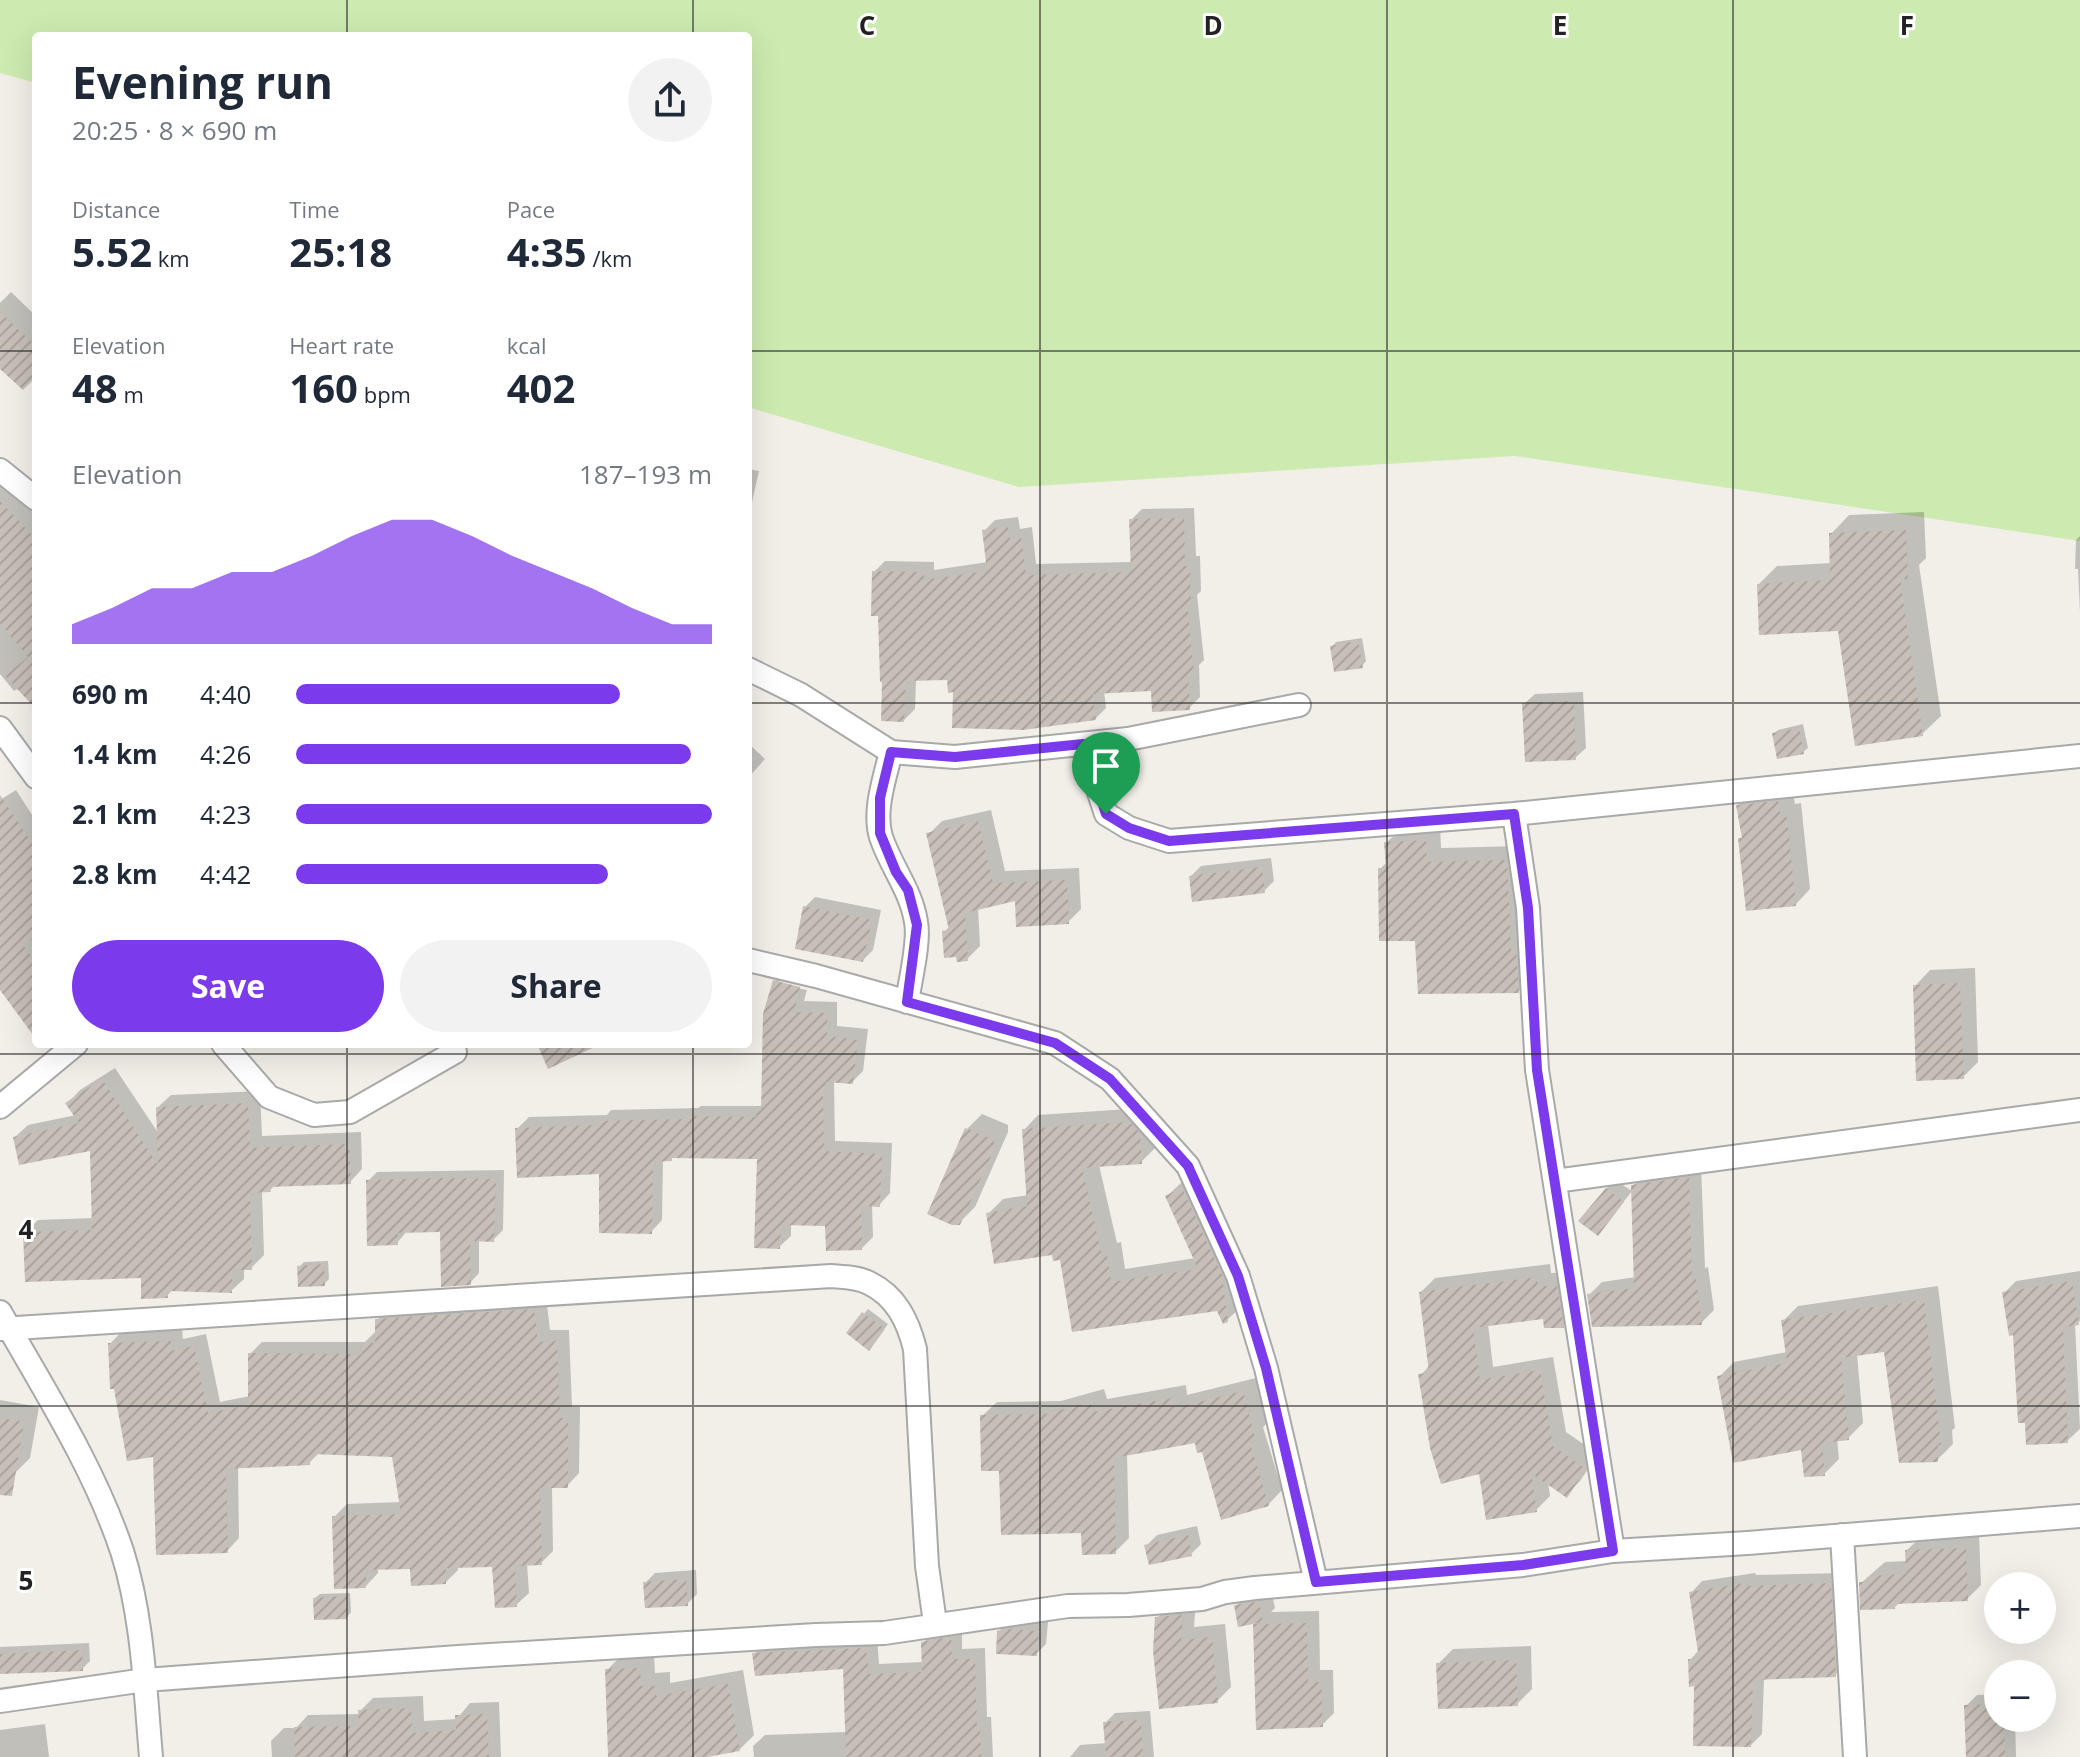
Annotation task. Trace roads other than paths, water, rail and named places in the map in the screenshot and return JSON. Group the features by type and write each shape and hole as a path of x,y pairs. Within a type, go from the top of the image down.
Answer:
{"street":[{"path":"0,470 32,496"},
{"path":"752,671 801,695 891,752 955,757 1128,739 1299,705"},
{"path":"0,728 32,772"},
{"path":"1083,744 1106,814 1129,828 1169,841 1514,814 2080,756"},
{"path":"891,752 880,798 880,833 896,872 908,890 917,925 907,1002"},
{"path":"1514,814 1528,908 1537,1070 1613,1551"},
{"path":"752,961 1055,1043 1110,1079 1188,1166 1238,1276 1266,1368 1316,1582"},
{"path":"0,1107 71,1048"},
{"path":"226,1048 269,1097 314,1115 350,1112 455,1052"},
{"path":"1555,1181 2080,1110"},
{"path":"151,1757 145,1680 122,1554 98,1488 57,1408 3,1323 831,1276 867,1281 887,1296 908,1321 915,1349 927,1566 935,1623"},
{"path":"0,1701 145,1680 567,1650 884,1633 935,1623 1068,1606 1202,1599 1225,1592 1523,1565 1613,1551 2080,1516"},
{"path":"1842,1535 1855,1757"}]}
